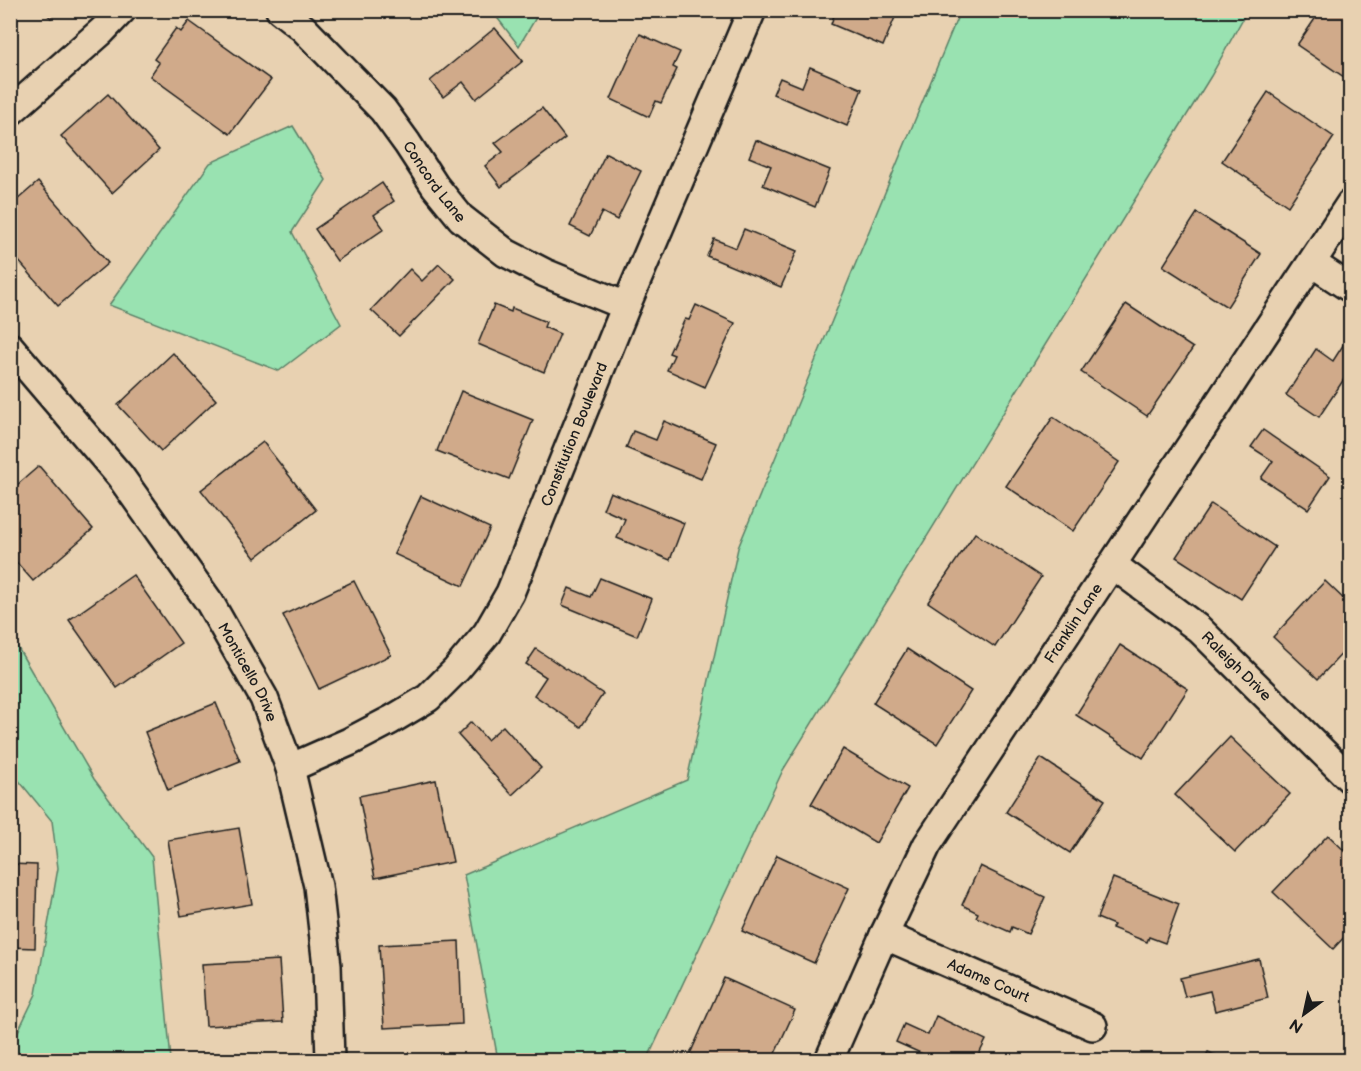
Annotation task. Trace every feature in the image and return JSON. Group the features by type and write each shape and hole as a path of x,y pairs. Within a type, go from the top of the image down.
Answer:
{"street":[{"path":"10,112 102,32 122,10"},
{"name":"Concord Lane","path":"280,10 303,28 382,110 435,186 461,218 506,253 545,273 626,306"},
{"name":"Constitution Boulevard","path":"290,768 349,742 428,698 456,670 487,633 510,593 626,306 752,10"},
{"name":"Franklin Lane","path":"829,1060 927,845 1350,204"},
{"path":"1312,263 1350,288"},
{"name":"Monticello Drive","path":"10,347 120,476 210,603 264,698 290,768 318,886 327,966 330,1060"},
{"name":"Raleigh Drive","path":"1113,564 1199,629 1350,779"},
{"name":"Adams Court","path":"884,935 1093,1026"}],"green space":[{"path":"492,11 540,11 519,46"},
{"path":"960,11 1247,11 1211,76 783,770 647,1060 498,1060 464,875 687,780 738,548"},
{"path":"293,126 326,180 292,232 341,324 279,371 109,305 210,163"},
{"path":"11,636 94,779 152,857 171,1060 11,1060 11,1046 36,994 58,868 52,821 11,771"}],"building":[{"path":"42,10 57,10 51,18"},
{"path":"836,10 898,10 883,46 831,24"},
{"path":"1321,10 1350,10 1350,81 1297,45"},
{"path":"189,21 271,80 230,134 150,76 159,63 154,59 176,28 181,32"},
{"path":"495,28 523,61 476,99 463,82 443,97 430,81"},
{"path":"640,34 680,52 673,67 677,69 661,103 656,101 649,117 611,99"},
{"path":"810,67 862,89 847,126 773,94 780,78 802,87"},
{"path":"1268,92 1334,137 1288,206 1222,161"},
{"path":"108,94 159,150 112,193 61,136"},
{"path":"542,108 565,138 501,187 485,166 503,152 495,143"},
{"path":"756,140 830,170 815,207 763,185 771,166 749,157"},
{"path":"606,153 641,171 617,220 602,212 590,236 570,226"},
{"path":"38,182 108,263 58,306 10,251 10,206"},
{"path":"382,183 394,201 374,215 384,229 337,261 315,229"},
{"path":"1197,213 1261,254 1227,307 1163,266"},
{"path":"744,229 797,251 781,287 707,256 714,239 736,248"},
{"path":"439,264 455,279 399,336 371,310 410,269 422,281"},
{"path":"1126,304 1193,348 1147,416 1081,372"},
{"path":"494,305 511,312 512,308 546,322 544,327 560,334 544,372 478,344"},
{"path":"696,305 735,323 705,387 667,370 674,355 669,353 685,319 689,320"},
{"path":"1347,339 1350,341 1350,370 1319,417 1286,395 1316,349 1333,361"},
{"path":"173,353 216,400 161,451 118,405"},
{"path":"461,391 533,420 509,479 437,451"},
{"path":"1053,417 1119,462 1073,531 1006,486"},
{"path":"664,421 716,443 701,479 626,448 633,431 656,440"},
{"path":"1263,430 1330,476 1308,509 1261,478 1273,461 1251,447"},
{"path":"263,442 316,510 255,558 201,490"},
{"path":"39,466 93,529 33,581 10,555 10,491"},
{"path":"610,492 684,523 670,560 617,538 625,519 603,509"},
{"path":"421,496 490,528 463,586 394,554"},
{"path":"1211,504 1275,547 1241,599 1176,557"},
{"path":"975,533 1041,577 995,647 928,602"},
{"path":"133,575 181,643 117,688 69,620"},
{"path":"600,578 652,599 637,636 562,605 569,588 591,597"},
{"path":"354,581 391,655 319,689 283,615"},
{"path":"1325,581 1350,605 1350,645 1318,679 1273,637"},
{"path":"1120,645 1188,689 1143,758 1076,715"},
{"path":"536,649 603,694 581,727 534,695 546,677 526,664"},
{"path":"907,649 971,691 937,744 873,703"},
{"path":"216,703 240,761 168,790 145,732"},
{"path":"471,722 487,740 503,726 541,768 512,795 458,735"},
{"path":"1230,737 1290,794 1235,852 1175,795"},
{"path":"843,749 908,788 876,843 811,804"},
{"path":"1041,758 1105,800 1070,853 1006,812"},
{"path":"436,780 453,862 375,878 359,796"},
{"path":"239,828 252,904 181,916 168,840"},
{"path":"1328,835 1350,856 1350,931 1333,949 1273,892"},
{"path":"777,855 849,888 814,963 742,931"},
{"path":"10,864 37,865 35,948 10,947"},
{"path":"980,866 1045,897 1028,934 1012,927 1010,932 976,917 978,913 962,905"},
{"path":"1113,878 1179,904 1165,943 1149,937 1147,942 1112,928 1114,925 1097,918"},
{"path":"459,941 462,1024 384,1028 379,945"},
{"path":"1259,959 1268,998 1215,1011 1210,991 1185,997 1180,978"},
{"path":"279,960 283,1022 206,1026 202,964"},
{"path":"724,978 795,1010 772,1060 705,1060 690,1054"},
{"path":"936,1016 986,1040 976,1060 936,1060 896,1042 904,1024 928,1035"},
{"path":"1208,1052 1226,1060 1204,1060"}]}
